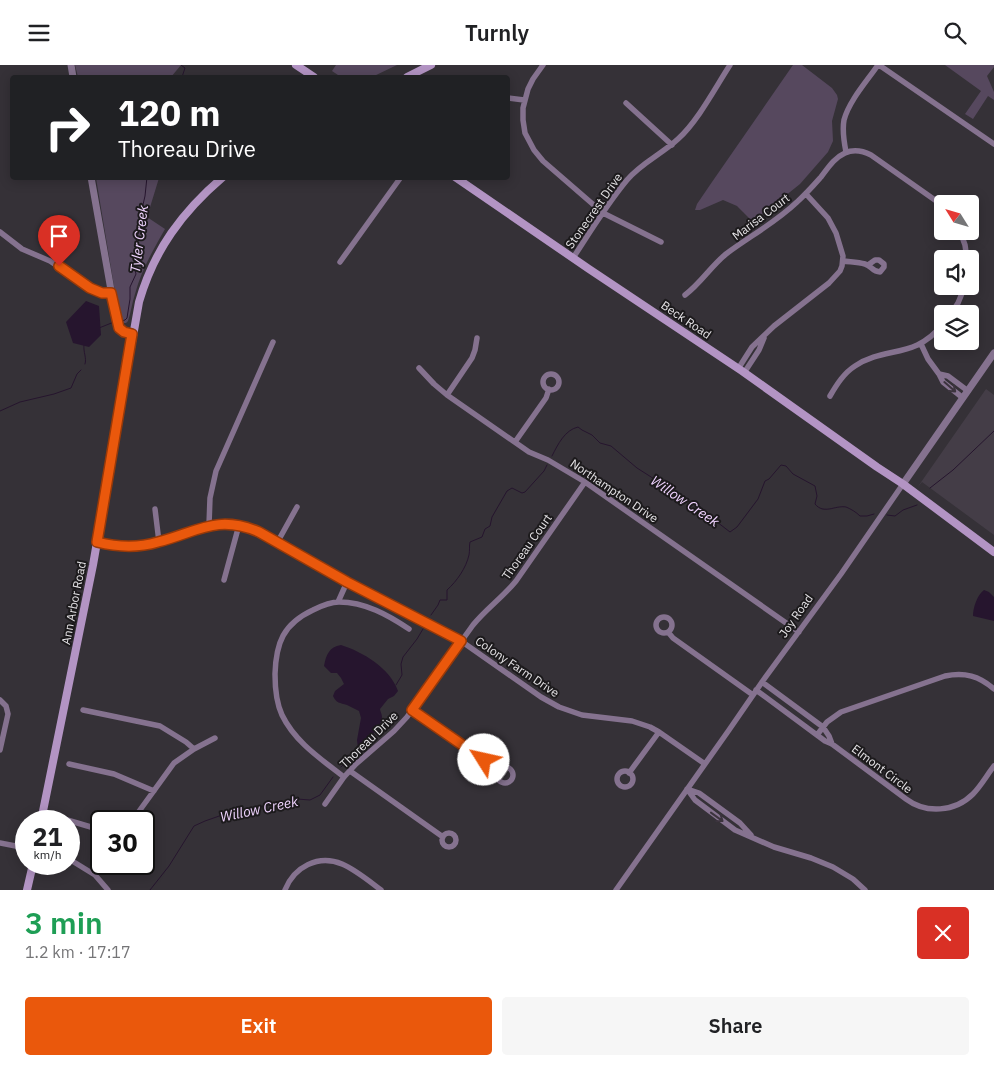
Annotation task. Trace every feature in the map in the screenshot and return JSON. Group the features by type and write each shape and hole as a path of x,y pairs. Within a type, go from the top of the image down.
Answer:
{"main road":[{"path":"296,65 311,75"},
{"path":"411,75 431,65"},
{"name":"Ann Arbor Road","path":"43,810 97,542 132,334 143,288 163,244 193,205 220,180"},
{"name":"Beck Road","path":"459,180 741,371 903,484 994,552"},
{"path":"27,890 30,875"}],"street":[{"path":"543,65 533,79 524,101 524,127 528,140 534,150 543,161 603,213 661,242"},
{"name":"Stonecrest Drive","path":"573,258 632,174 672,145 683,134 730,65"},
{"path":"934,199 868,154 856,151 846,153 844,121 848,110 852,101 878,65 994,144"},
{"path":"510,98 524,101"},
{"path":"626,103 672,145"},
{"name":"Marisa Court","path":"685,295 695,287 721,258 776,221 806,193 834,161 846,153"},
{"path":"92,180 117,322 121,330 132,334"},
{"path":"340,262 399,180"},
{"path":"741,371 759,350 764,336 835,278 840,271 843,261 839,242 828,218 806,193"},
{"path":"0,232 22,249 50,261 90,288 102,293 111,293"},
{"path":"843,261 868,265"},
{"path":"830,396 845,375 861,362 881,355 906,350 921,344 934,335"},
{"path":"447,395 472,358 477,338"},
{"path":"209,525 210,498 216,471 273,343"},
{"path":"921,344 943,382 963,398"},
{"name":"Joy Road","path":"616,890 754,693 841,574 994,353"},
{"name":"Northampton Drive","path":"419,367 447,395 529,452 548,459 585,482 799,631"},
{"path":"939,374 948,376 968,391"},
{"path":"515,442 546,398 549,389"},
{"name":"Thoreau Court","path":"461,641 479,617 504,595 516,581 585,482"},
{"path":"277,543 297,507"},
{"path":"155,509 158,542"},
{"name":"Colony Farm Drive","path":"97,542 130,547 158,542 209,525 239,525 255,531 347,582 461,641 541,697 559,707 582,715 632,721 650,727 705,764"},
{"path":"224,580 239,525"},
{"path":"338,602 347,582"},
{"path":"344,777 308,749 288,725 279,708 275,689 276,653 280,641 286,631 296,621 309,612 322,605 338,602 355,604 376,610 409,629"},
{"name":"Elmont Circle","path":"668,632 673,638 754,693 782,709 825,741 832,743 910,802 921,807 947,808 967,799 977,790 994,766"},
{"name":"Thoreau Drive","path":"325,803 356,764 394,731 412,710 461,641"},
{"path":"817,735 827,722 841,712 945,676 958,673 967,675 980,679 994,689"},
{"name":"Elmont Circle","path":"762,682 823,727 832,743"},
{"path":"0,700 6,706 8,714 0,750"},
{"path":"782,709 788,701"},
{"path":"83,710 160,725 194,749"},
{"path":"412,710 499,770"},
{"path":"800,722 806,714"},
{"path":"629,773 659,732"},
{"path":"140,810 174,763 214,738"},
{"path":"69,764 114,774 154,791"},
{"path":"350,771 443,837"},
{"path":"687,789 699,793 723,810 740,823 753,837 774,847 811,857 833,867 853,879 865,890"},
{"path":"0,843 15,846"},
{"path":"285,890 297,871 308,864 323,861 344,865 381,890"},
{"path":"95,875 108,890"}],"shaded area":[{"path":"75,65 181,65 173,75 78,75"},
{"path":"336,65 397,65 376,75 338,75 332,71"},
{"path":"793,65 802,65 832,88 837,95 838,99 832,121 833,141 828,152 800,184 760,216 751,220 737,206 723,200 700,210 695,210 697,204"},
{"path":"945,65 994,65 987,76 994,92 994,100 988,96 973,119 965,114 981,91"},
{"path":"96,180 158,180 147,217 165,229 141,277 128,321 126,323 120,322"},
{"path":"86,301 99,306 101,335 89,347 73,343 66,322"},
{"path":"986,389 994,395 994,535 922,482 917,488"},
{"path":"984,590 994,597 994,621 973,616 976,602"},
{"path":"341,645 375,662 389,675 398,691 380,709 382,717 379,725 358,749 357,740 361,718 359,711 335,700 333,696 335,691 344,684 337,673 331,673 324,666 329,652"}],"waterway":[{"name":"Tyler Creek","path":"181,65 185,68 183,75"},
{"name":"Tyler Creek","path":"118,322 127,318 130,287 136,274 134,266 137,239 147,180"},
{"name":"Tyler Creek","path":"99,328 114,322"},
{"name":"Tyler Creek","path":"84,345 85,364"},
{"name":"Tyler Creek","path":"0,411 20,402 71,388 77,374 81,370"},
{"name":"Willow Creek","path":"552,456 559,442 566,434 578,427 592,435 600,443 611,446 637,468 695,505 730,532 737,527 758,499 765,481 781,465 786,466 793,474 815,486 817,496 815,504 818,507 822,509 846,507 860,516 874,514"},
{"name":"Willow Creek","path":"930,488 953,470 994,431"},
{"name":"Willow Creek","path":"431,615 440,600 447,600 447,590 466,565 470,542 482,537 485,529 490,526 492,517 507,491 512,488 522,493 525,492 547,465"},
{"name":"Willow Creek","path":"887,515 895,516 903,510 917,505"},
{"name":"Willow Creek","path":"396,685 402,675 401,664 403,657 423,629"},
{"name":"Willow Creek","path":"341,767 359,748"},
{"name":"Willow Creek","path":"150,890 169,866 194,826 225,814 297,799 310,800 320,795 333,777"}],"route":[{"path":"59,266 90,288 102,293 111,293 119,328 124,332 132,334 97,542 135,547 158,542 209,525 232,524 247,528 259,532 347,582 461,641 412,710 484,760"}]}
